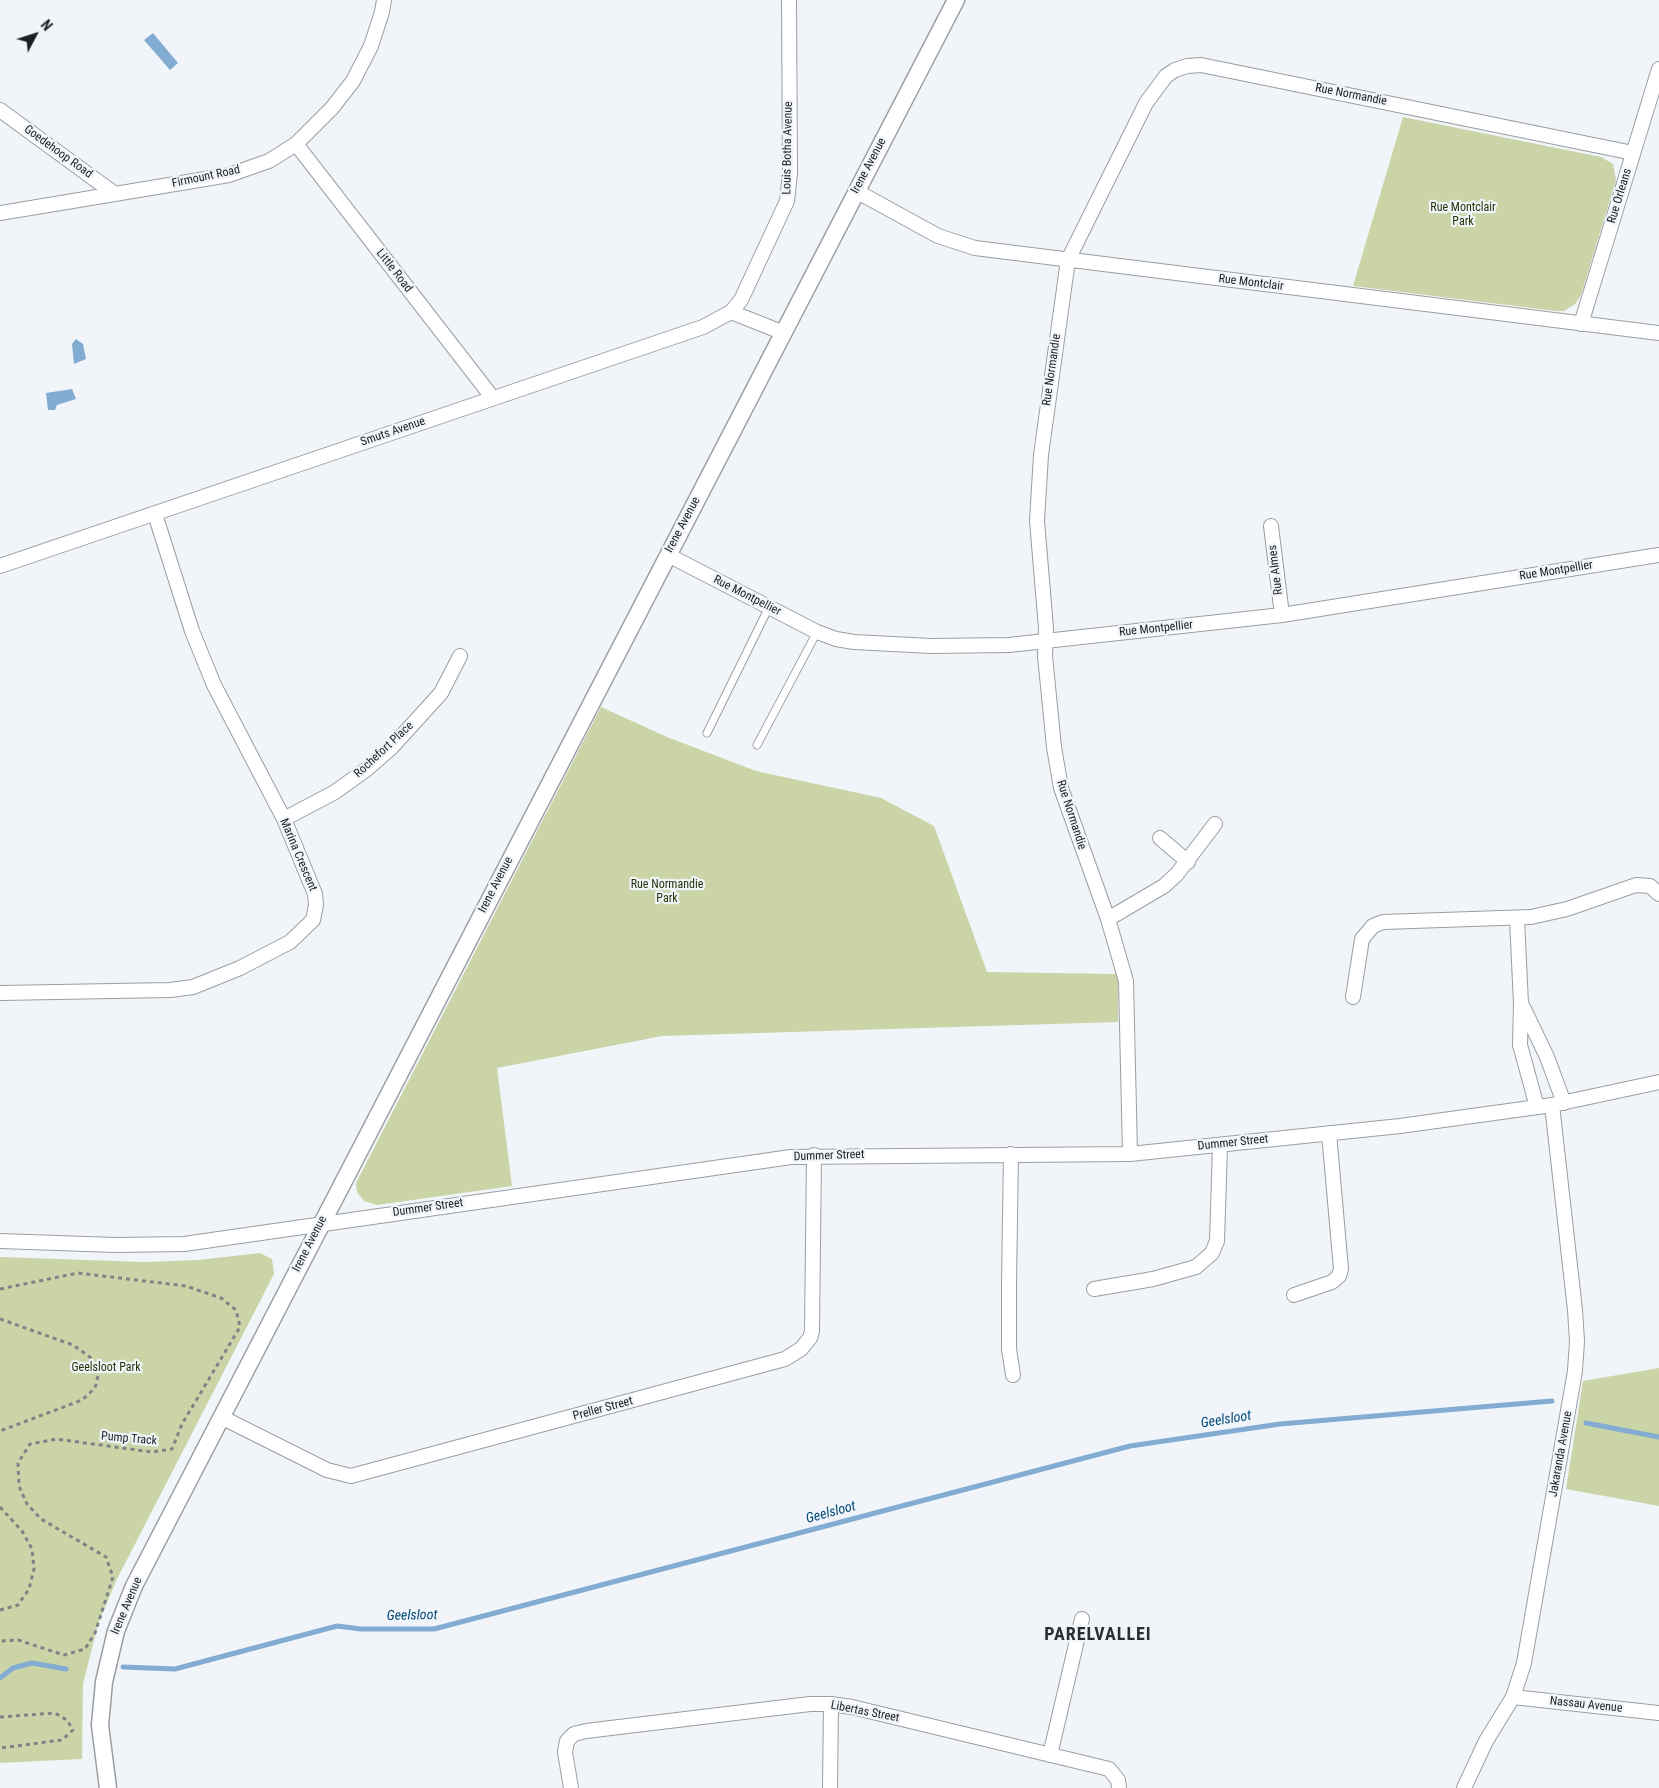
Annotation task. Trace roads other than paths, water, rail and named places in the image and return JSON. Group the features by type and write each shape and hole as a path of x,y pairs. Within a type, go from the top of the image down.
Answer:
{"street":[{"name":"Firmount Road","path":"0,213 229,175 269,161 296,144 332,108 353,81 371,46 384,0"},
{"name":"Louis Botha Avenue","path":"731,312 741,300 787,201 790,173 789,0"},
{"name":"Irene Avenue","path":"108,1788 100,1725 107,1661 116,1630 134,1586 956,0"},
{"name":"Rue Normandie","path":"1130,1154 1126,981 1108,919 1061,788 1054,747 1038,552 1038,486 1068,260 1146,103 1166,76 1175,70 1187,66 1201,65 1633,153"},
{"name":"Rue Orleans","path":"1581,324 1659,69"},
{"name":"Goedehoop Road","path":"0,110 115,194"},
{"name":"Little Road","path":"296,144 492,398"},
{"name":"Rue Montclair","path":"856,191 938,236 957,244 998,252 1659,333"},
{"path":"731,312 784,333"},
{"name":"Smuts Avenue","path":"0,566 703,327 731,312"},
{"name":"Marina Crescent","path":"0,993 170,990 194,987 240,968 290,942 313,920 316,905 315,894 284,819 214,685 192,631 155,514"},
{"name":"Rue Almes","path":"1271,526 1282,615"},
{"name":"Rue Montpellier","path":"668,555 817,632 854,642 931,646 1009,646 1282,615 1659,554"},
{"name":"Rochefort Place","path":"284,819 335,792 368,769 441,693 460,656"},
{"path":"1108,919 1164,886 1188,862 1215,824"},
{"path":"1160,838 1188,862"},
{"path":"1353,997 1362,939 1374,926 1383,922 1516,919 1548,915 1636,885 1650,886 1659,894"},
{"path":"1516,919 1521,1004 1520,1046 1537,1107"},
{"name":"Jakaranda Avenue","path":"1464,1788 1486,1741 1513,1697 1524,1663 1562,1454 1577,1341 1558,1104 1547,1057 1521,1004"},
{"name":"Dummer Street","path":"0,1241 116,1245 184,1244 253,1236 321,1223 814,1155 1130,1154 1329,1133 1537,1107 1659,1082"},
{"path":"1294,1295 1332,1282 1338,1276 1341,1269 1329,1133"},
{"path":"1094,1289 1153,1279 1196,1267 1212,1253 1217,1241 1220,1144"},
{"path":"1011,1154 1008,1283 1009,1349 1013,1375"},
{"name":"Preller Street","path":"221,1417 326,1470 351,1476 785,1358 802,1349 810,1338 812,1331 814,1155"},
{"path":"1050,1755 1082,1619"},
{"name":"Nassau Avenue","path":"1513,1697 1659,1713"},
{"path":"830,1788 831,1704"},
{"name":"Libertas Street","path":"571,1788 565,1752 567,1741 574,1734 780,1708 831,1704 852,1707 1109,1770 1118,1784"}],"lane":[{"path":"707,733 769,607"},
{"path":"758,745 817,632"}],"water":[{"path":"153,33 178,63 170,70 144,40"},
{"path":"76,339 83,344 86,359 74,364 72,344"},
{"path":"72,389 76,399 57,405 55,410 48,410 46,393"}],"waterway":[{"name":"Geelsloot","path":"123,1667 175,1669 337,1626 361,1629 434,1629 1130,1446 1280,1424 1552,1401"},
{"name":"Geelsloot","path":"1586,1423 1659,1437"},
{"name":"Geelsloot","path":"0,1678 13,1668 32,1663 66,1669"}],"district":[{"name":"PARELVALLEI","path":"1098,1635"}],"park label":[{"name":"Rue Montclair Park","path":"1463,215"},
{"name":"Rue Normandie Park","path":"667,892"},
{"name":"Geelsloot Park","path":"106,1368"}]}
